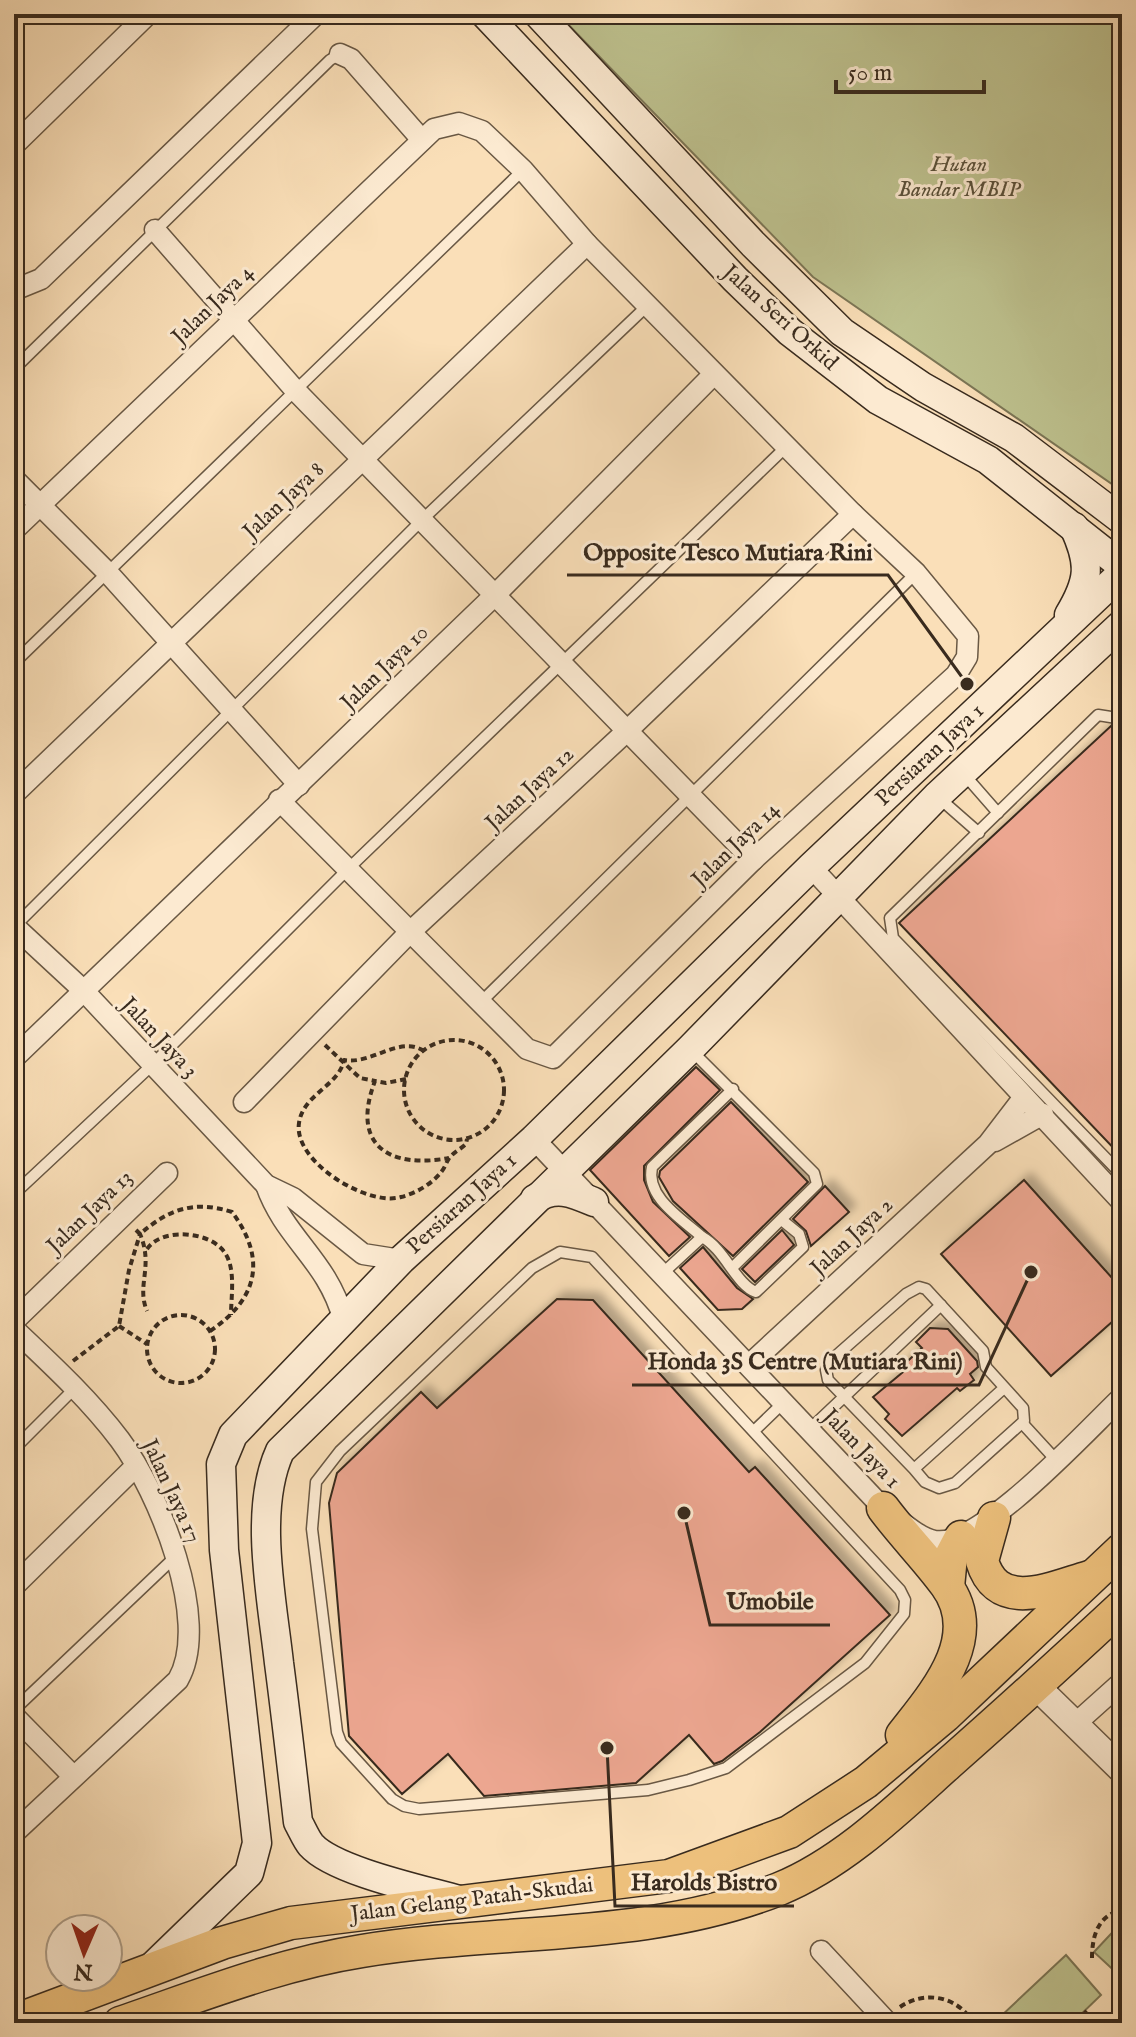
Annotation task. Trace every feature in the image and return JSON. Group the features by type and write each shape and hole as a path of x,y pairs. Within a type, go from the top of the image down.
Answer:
{"main road":[{"name":"Jalan Seri Orkid","path":"485,14 735,279 790,332 878,400 988,460 1072,523 1122,566"},
{"name":"Jalan Seri Orkid","path":"538,14 753,244 842,332 923,387 1014,438 1122,520"},
{"path":"1053,640 1080,594 1087,573 1087,555 1072,523"},
{"name":"Persiaran Jaya 1","path":"146,1973 249,1873 257,1843 228,1599 221,1487 221,1464 233,1435 401,1260 534,1139 811,867 1122,573"},
{"name":"Persiaran Jaya 1","path":"459,1900 389,1881 336,1861 311,1846 298,1822 272,1602 266,1506 270,1472 280,1451 563,1169 690,1049 962,771 1122,624"},
{"path":"1073,672 1122,637"},
{"path":"528,1204 543,1193 555,1191 567,1191 594,1202"},
{"path":"883,1508 915,1552 948,1587"},
{"path":"994,1518 982,1561 994,1585 1005,1592 1025,1595 1096,1575"},
{"path":"866,1782 941,1686 955,1656 959,1628 948,1587 951,1556 961,1537"},
{"name":"Jalan Gelang Patah-Skudai","path":"14,2021 222,1943 291,1923 669,1876 789,1832 866,1782 945,1716 1122,1549"},
{"path":"228,1599 243,1614 263,1611 272,1602"},
{"name":"Jalan Gelang Patah-Skudai","path":"120,2023 281,1969 362,1951 658,1922 718,1909 781,1888 842,1852 892,1815 1122,1606"}],"street":[{"path":"14,145 148,14"},
{"path":"18,282 41,279 316,14"},
{"path":"340,54 351,59 422,140"},
{"name":"Jalan Jaya 4","path":"14,530 434,129 452,123 474,126 523,170"},
{"path":"523,170 587,244 853,514 916,573"},
{"path":"155,230 295,390 753,860"},
{"name":"Jalan Jaya 8","path":"14,794 587,244"},
{"name":"Jalan Jaya 10","path":"14,1058 495,595 714,374"},
{"path":"14,479 108,573 299,785"},
{"name":"Jalan Jaya 12","path":"244,1102 409,933 628,730 853,514"},
{"name":"Jalan Jaya 14","path":"480,1003 536,1055 553,1058 753,860 956,675 967,657 968,636 916,573"},
{"path":"279,800 480,1003"},
{"path":"811,867 1048,1109 1122,1202"},
{"name":"Jalan Jaya 3","path":"14,927 83,990 151,1066 266,1185"},
{"name":"Jalan Jaya 2","path":"749,1365 988,1144 1029,1091"},
{"name":"Jalan Jaya 2","path":"988,1144 1048,1109"},
{"name":"Jalan Jaya 1","path":"534,1139 883,1508 928,1539 948,1541 961,1537"},
{"name":"Jalan Jaya 13","path":"14,1321 118,1216 167,1173"},
{"path":"266,1185 293,1198 363,1254 401,1260"},
{"path":"266,1185 276,1212 329,1279 343,1318"},
{"name":"Jalan Jaya 17","path":"14,1329 76,1388 122,1442 177,1555 191,1620 187,1665 178,1680 14,1833"},
{"path":"961,1537 994,1518 1122,1397"},
{"path":"14,1586 136,1466"},
{"path":"1074,1725 1122,1682"},
{"path":"1036,1686 1122,1770"},
{"path":"14,1713 73,1776"},
{"path":"821,1951 885,2020"}],"lane":[{"path":"14,21 21,14"},
{"path":"14,369 330,60 340,54"},
{"path":"14,663 523,170"},
{"path":"14,927 423,519 648,305"},
{"path":"14,1194 151,1066 560,662 787,446"},
{"path":"480,1003 916,573"},
{"path":"1029,1091 893,938 890,918 1098,715 1117,718 1122,722"},
{"path":"962,771 998,813"},
{"path":"937,796 979,833"},
{"path":"690,1049 814,1173 817,1184 783,1221 733,1267"},
{"path":"733,1089 652,1167 649,1177 654,1193 711,1242 747,1289 756,1292 770,1282 803,1247 799,1234 783,1221"},
{"path":"1048,1109 1122,1175"},
{"path":"662,1274 702,1237"},
{"path":"560,1252 592,1257 754,1431 900,1590 904,1614 865,1663 726,1768 648,1790 419,1809 392,1799 341,1743 312,1529 316,1482 340,1451 532,1268 560,1252"},
{"path":"1023,1424 948,1487 932,1486 828,1380 826,1370 829,1362 912,1288 926,1289 983,1351 986,1367 1023,1408 1023,1424 1056,1460"},
{"path":"809,1430 941,1305"},
{"path":"14,1449 76,1388"},
{"path":"914,1469 1004,1388"},
{"path":"754,1431 784,1402"},
{"path":"14,1713 177,1555"}],"path":[{"path":"445,1041 462,1041 484,1050 500,1069 505,1086 495,1119 483,1131 467,1139 435,1137 421,1128 405,1101 408,1069 424,1051 445,1041"},
{"path":"344,1060 358,1062 403,1045 424,1051"},
{"path":"344,1060 360,1078 386,1083 406,1079"},
{"path":"344,1060 341,1074 315,1095 298,1125 317,1167 366,1196 391,1200 425,1186 466,1144 467,1139"},
{"path":"375,1081 368,1122 385,1153 403,1161 449,1158"},
{"path":"59,1372 119,1326 129,1270 140,1234 175,1209 212,1206 232,1212 246,1230 253,1259 252,1280 246,1299 231,1317 210,1331"},
{"path":"118,1216 140,1234 147,1250 148,1266 142,1299 147,1311"},
{"path":"147,1250 156,1240 179,1234 202,1238 224,1250 230,1262 231,1317"},
{"path":"180,1315 191,1317 210,1331 215,1351 213,1361 201,1377 192,1382 170,1382 151,1367 147,1344 158,1324 180,1315"},
{"path":"119,1326 147,1344"},
{"path":"1092,1958 1095,1930 1106,1917 1122,1910"},
{"path":"885,2020 908,2001 933,1996 953,2003 973,2023"},
{"path":"1084,2011 1096,2023"}],"green space":[{"name":"Hutan Bandar MBIP","path":"558,14 1122,14 1122,491 813,277"},
{"path":"1122,1922 1122,1978 1094,1952"},
{"path":"1066,1955 1101,1995 1072,2023 1005,2023 1000,2017"}],"building":[{"path":"1112,725 1122,733 1122,1157 899,923"},
{"path":"696,1067 720,1090 644,1166 644,1180 653,1202 690,1237 669,1256 590,1170"},
{"path":"731,1102 808,1182 733,1256 673,1201 659,1177 660,1171"},
{"path":"1024,1180 1122,1289 1122,1313 1051,1376 941,1254"},
{"path":"825,1186 849,1212 811,1246 806,1231 793,1219"},
{"path":"782,1230 794,1245 755,1282 742,1269"},
{"path":"703,1247 737,1288 753,1299 742,1309 718,1310 680,1268"},
{"path":"557,1299 593,1300 749,1472 755,1467 890,1615 760,1732 714,1764 689,1735 636,1783 484,1796 448,1754 402,1794 349,1736 329,1503 337,1473 421,1392 437,1408"},
{"path":"930,1328 948,1329 977,1361 978,1367 970,1374 974,1380 960,1391 957,1388 902,1436 885,1419 889,1414 873,1397 903,1372 900,1368 922,1348 916,1342"}],"place":[{"name":"Opposite Tesco Mutiara Rini","path":"967,684"},
{"name":"Honda 3S Centre (Mutiara Rini)","path":"1031,1272"},
{"name":"Umobile","path":"684,1513"},
{"name":"Harolds Bistro","path":"607,1748"}]}
